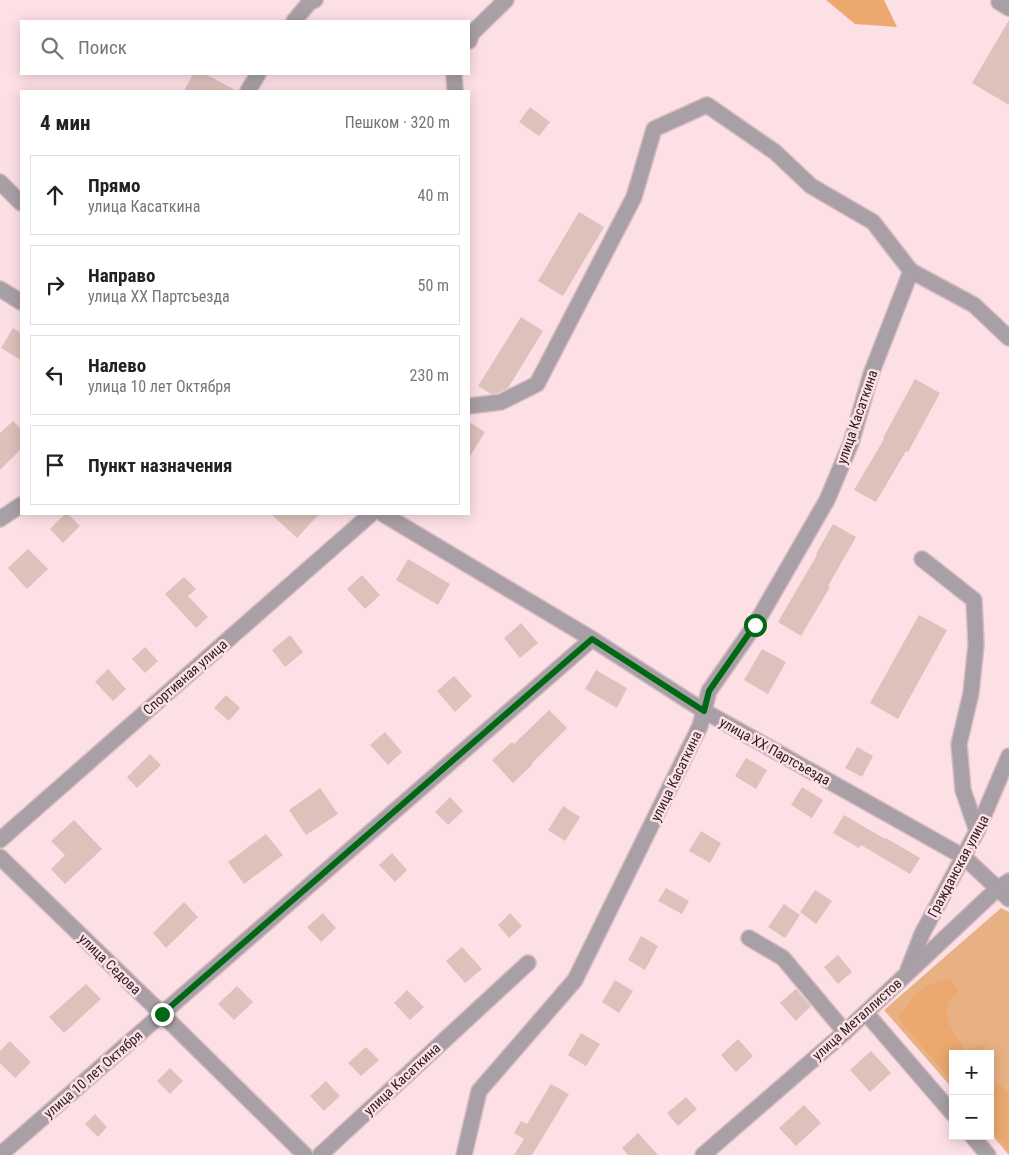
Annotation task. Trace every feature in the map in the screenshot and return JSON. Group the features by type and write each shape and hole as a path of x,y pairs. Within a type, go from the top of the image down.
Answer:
{"street":[{"path":"295,20 309,3 315,0"},
{"path":"470,38 472,33 506,0"},
{"path":"999,0 999,2 1009,8"},
{"path":"249,90 257,75"},
{"path":"454,75 455,90"},
{"path":"470,406 502,402 537,384 634,197 654,129 707,105 775,152 811,186 873,222 911,271 974,305 1009,338"},
{"path":"0,182 20,202"},
{"name":"улица Касаткина","path":"464,1155 479,1091 575,980 700,726 709,691 755,625 827,500 851,443 871,374 911,271"},
{"path":"0,289 20,301"},
{"path":"0,518 20,507"},
{"name":"Спортивная улица","path":"0,840 370,515"},
{"name":"улица XX Партсъезда","path":"385,515 592,639 704,711 964,857 1006,889"},
{"path":"922,559 974,600 976,645 970,693 959,744 962,790 977,831"},
{"name":"улица 10 лет Октября","path":"0,1155 592,639"},
{"name":"Гражданская улица","path":"905,976 922,934 977,831 1009,756"},
{"name":"улица Седова","path":"0,857 305,1155"},
{"name":"улица Металлистов","path":"703,1155 1006,889"},
{"path":"749,938 783,958 845,1032"},
{"name":"улица Касаткина","path":"320,1155 528,963"},
{"path":"866,1013 949,1109"},
{"path":"975,1140 988,1155"}],"shaded area":[{"path":"826,0 884,0 897,27 855,24"},
{"path":"1001,908 1009,912 1009,1155 994,1138 994,1050 949,1050 949,1084 884,1010"},
{"path":"949,979 959,991 950,1001 947,1015 964,1050 949,1050 949,1078 898,1018 919,992 939,981"},
{"path":"986,1043 982,1050 968,1050"},
{"path":"994,1083 1003,1087 1009,1093 1009,1151 994,1133"}],"building":[{"path":"1009,20 1009,105 972,83"},
{"path":"192,75 207,75 235,90 185,90"},
{"path":"530,107 550,122 539,136 519,122"},
{"path":"579,212 604,227 563,296 538,281"},
{"path":"521,317 543,331 508,388 491,394 478,386"},
{"path":"13,328 20,332 20,359 1,348"},
{"path":"915,379 940,393 908,452 906,451 876,502 854,490 884,439"},
{"path":"13,421 20,428 20,450 0,470 0,433"},
{"path":"470,423 485,432 470,456"},
{"path":"64,515 69,515 80,526 63,543 50,529"},
{"path":"272,515 318,515 297,538"},
{"path":"833,524 856,537 828,586 830,587 801,636 778,622"},
{"path":"28,549 48,569 27,589 8,568"},
{"path":"408,559 450,584 438,605 396,580"},
{"path":"362,575 380,595 365,609 347,589"},
{"path":"184,577 196,589 188,596 208,617 196,628 165,594"},
{"path":"919,615 947,630 898,719 870,703"},
{"path":"521,623 538,643 520,658 504,638"},
{"path":"290,635 303,652 285,667 272,650"},
{"path":"145,647 158,661 145,673 132,659"},
{"path":"762,649 786,662 768,694 744,680"},
{"path":"108,669 126,689 113,701 95,682"},
{"path":"596,670 627,688 617,708 585,689"},
{"path":"454,676 472,696 455,712 437,691"},
{"path":"226,695 240,708 229,721 214,708"},
{"path":"549,710 567,728 513,783 492,760 512,742 514,744"},
{"path":"385,732 402,752 388,765 370,745"},
{"path":"857,747 873,756 862,777 845,768"},
{"path":"150,754 161,765 137,788 127,777"},
{"path":"746,758 767,770 756,789 735,776"},
{"path":"802,787 823,800 812,818 791,805"},
{"path":"320,788 338,814 306,835 289,810"},
{"path":"450,797 463,811 448,825 435,812"},
{"path":"563,806 580,817 565,841 548,830"},
{"path":"844,815 920,858 910,874 861,845 859,848 833,833"},
{"path":"74,820 102,849 65,884 51,869 65,855 51,841"},
{"path":"701,831 721,843 710,863 689,851"},
{"path":"266,834 283,855 244,884 228,862"},
{"path":"392,853 407,870 395,882 379,865"},
{"path":"666,888 689,901 682,914 658,901"},
{"path":"815,890 832,901 816,924 800,912"},
{"path":"184,902 198,917 166,948 153,933"},
{"path":"784,904 800,915 785,938 768,927"},
{"path":"323,913 336,928 321,942 307,927"},
{"path":"510,913 522,926 509,938 498,925"},
{"path":"641,936 658,946 645,970 628,960"},
{"path":"462,947 482,969 465,983 446,961"},
{"path":"838,955 852,972 838,984 824,967"},
{"path":"615,980 633,991 619,1013 602,1002"},
{"path":"86,984 101,999 64,1033 49,1017"},
{"path":"237,986 253,1002 234,1020 218,1004"},
{"path":"796,989 811,1006 796,1021 780,1003"},
{"path":"407,990 424,1007 410,1020 394,1003"},
{"path":"581,1033 600,1044 586,1066 568,1055"},
{"path":"738,1039 753,1056 736,1072 721,1055"},
{"path":"10,1041 31,1062 15,1078 0,1063 0,1051"},
{"path":"366,1047 379,1060 361,1076 348,1063"},
{"path":"871,1051 891,1073 870,1092 850,1070"},
{"path":"170,1068 183,1081 170,1094 157,1081"},
{"path":"326,1081 340,1096 324,1111 310,1096"},
{"path":"551,1084 569,1094 532,1155 514,1155 524,1139 514,1133 521,1121 527,1124"},
{"path":"686,1097 697,1109 678,1126 667,1113"},
{"path":"804,1105 821,1123 796,1146 779,1128"},
{"path":"95,1114 107,1127 98,1137 85,1124"},
{"path":"638,1133 658,1155 628,1155 622,1148"}],"route":[{"path":"162,1014 592,639 704,711 709,691 755,625"}]}
